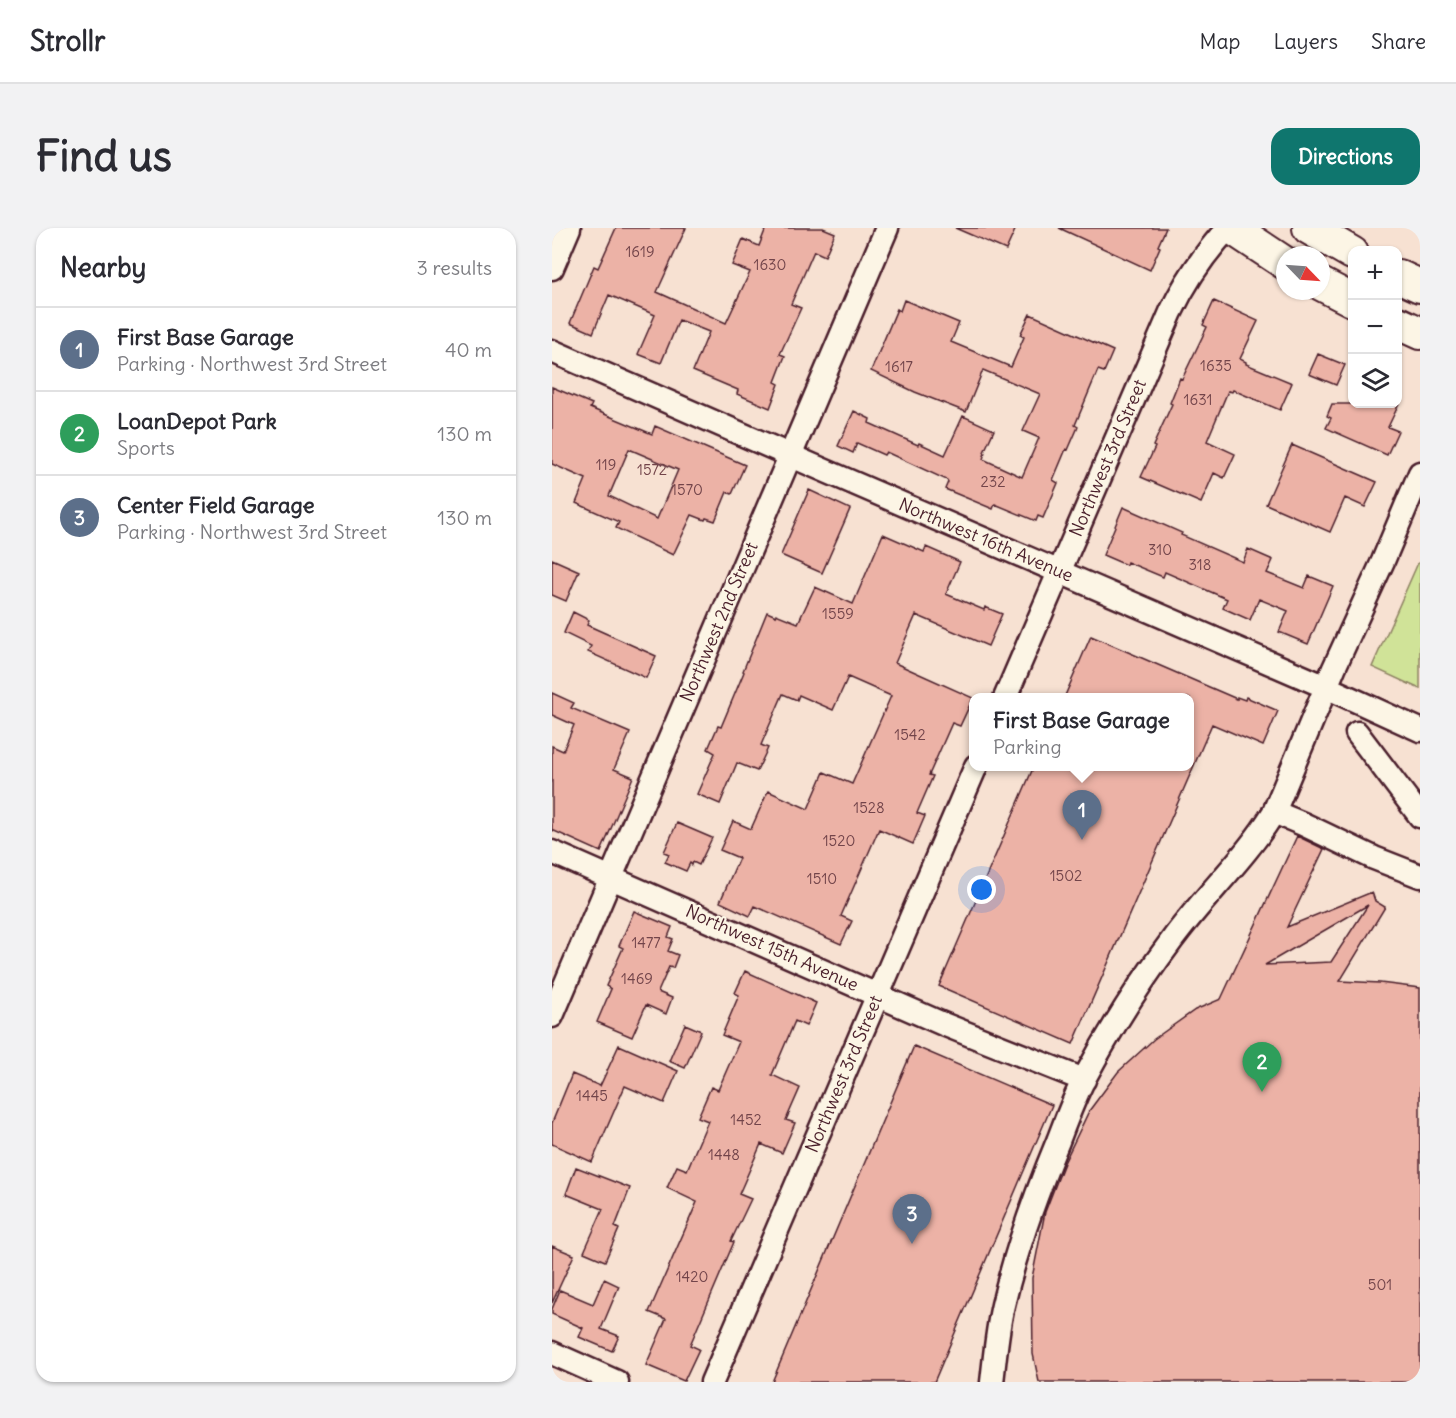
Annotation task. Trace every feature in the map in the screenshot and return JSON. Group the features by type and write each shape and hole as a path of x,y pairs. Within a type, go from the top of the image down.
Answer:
{"main road":[{"path":"1230,228 1276,256"},
{"path":"1310,228 1348,250"},
{"path":"1402,278 1420,286"},
{"path":"1330,288 1348,298"},
{"path":"1402,325 1420,333"}],"street":[{"path":"552,268 569,228"},
{"name":"Northwest 2nd Street","path":"552,1016 887,228"},
{"name":"Northwest 3rd Street","path":"1007,693 1180,292 1202,257 1230,228"},
{"name":"Northwest 16th Avenue","path":"552,351 1420,730"},
{"path":"992,1382 1003,1307 1016,1258 1052,1155 1084,1080 1147,974 1173,938 1260,834 1274,812 1326,687 1420,474"},
{"path":"1357,733 1420,816"},
{"name":"Northwest 3rd Street","path":"712,1382 974,771"},
{"path":"1274,812 1374,858 1420,876"},
{"name":"Northwest 15th Avenue","path":"552,852 1001,1048 1084,1080"},
{"path":"552,1353 617,1382"}],"green space":[{"path":"1418,563 1420,563 1420,689 1372,667"}],"building":[{"path":"616,228 686,228 657,292 726,323 750,272 732,265 743,239 759,246 766,228 823,228 835,233 825,256 814,251 791,304 801,308 780,354 785,356 775,382 779,384 770,408 737,394 738,390 693,371 709,332 679,320 661,363 638,354 655,315 609,295 593,333 570,323 594,266 598,268"},
{"path":"955,228 1016,228 1006,250"},
{"path":"1059,228 1166,228 1150,270"},
{"path":"904,300 959,323 951,342 1011,367 1024,337 1020,335 1030,314 1113,351 1104,372 1098,370 1075,425 1078,427 1053,480 1058,483 1043,518 1038,516 1036,521 995,504 993,509 945,489 947,480 886,452 884,455 857,443 853,453 838,446 854,411 870,419 869,423 945,455 963,416 994,430 983,459 1022,477 1039,438 1023,431 1040,394 983,370 966,412 915,392 871,371 897,309 900,311"},
{"path":"1214,301 1258,321 1240,359 1246,364 1292,383 1280,410 1233,390 1228,391 1207,441 1235,454 1224,478 1214,473 1201,503 1141,477 1172,404 1170,403 1180,378 1182,379 1207,327 1203,325"},
{"path":"1318,354 1345,365 1336,385 1309,374"},
{"path":"552,387 592,404 590,408 652,434 655,426 745,465 732,494 727,492 715,521 692,515 673,555 616,528 619,522 576,503 586,479 552,464","holes":["629,449 678,470 657,519 609,496"]},
{"path":"1332,404 1348,404 1348,408 1397,408 1388,427 1398,431 1387,455 1326,428 1331,418 1327,416"},
{"path":"1292,445 1377,482 1365,507 1345,498 1330,532 1266,504"},
{"path":"809,490 850,509 822,573 781,555"},
{"path":"1123,507 1243,562 1248,549 1273,560 1267,573 1304,588 1309,576 1333,586 1308,644 1279,632 1288,611 1259,599 1250,620 1223,608 1227,599 1165,572 1163,577 1103,555"},
{"path":"883,534 924,552 926,547 960,562 946,594 984,610 985,607 1002,614 988,646 916,615 895,663 969,696 969,707 960,726 952,723 929,775 933,776 917,813 925,816 913,844 879,829 841,916 852,921 841,944 755,906 750,916 720,902 739,858 720,850 733,821 751,829 768,791 808,809 824,772 852,784 891,696 848,677 833,710 799,695 797,700 783,694 761,745 768,748 757,771 737,763 720,804 697,794 715,753 708,749 718,726 721,727 767,612 798,623 815,587 853,604"},
{"path":"552,559 579,571 566,601 552,595"},
{"path":"573,612 589,620 587,625 656,656 646,678 588,652 591,646 564,633"},
{"path":"1091,636 1237,699 1237,697 1245,700 1246,697 1278,711 1263,746 1212,724 1194,765 1194,693 1066,693"},
{"path":"552,693 574,703 571,708 630,733 614,769 633,777 601,852 552,830 552,746 563,751 574,725 552,715"},
{"path":"1032,771 1192,771 1073,1044 939,986"},
{"path":"677,823 712,838 699,865 690,863 686,871 665,862 669,854 664,852"},
{"path":"1297,836 1324,849 1287,927 1372,892 1375,901 1385,907 1340,981 1420,988 1420,1382 1039,1382 1033,1354 1032,1278 1045,1212 1064,1163 1089,1111 1118,1072 1154,1039 1195,1010 1221,999","holes":["1368,905 1331,962 1265,965"]},
{"path":"634,911 672,927 668,937 673,939 668,951 678,955 673,968 669,967 658,992 672,998 666,1014 646,1005 632,1037 597,1022 611,989 606,986 623,948 619,946"},
{"path":"745,971 816,1003 806,1026 795,1021 772,1075 800,1088 786,1120 795,1123 782,1153 761,1144 739,1194 751,1199 731,1241 734,1242 690,1345 699,1349 684,1381 646,1365 666,1319 649,1312 697,1202 667,1188 677,1166 687,1170 708,1121 698,1117 711,1087 718,1090 739,1042 722,1035 739,995 735,993"},
{"path":"685,1024 701,1031 685,1068 669,1061"},
{"path":"619,1045 678,1071 664,1103 625,1086 592,1162 552,1144 552,1123 572,1074 600,1086"},
{"path":"914,1046 1052,1105 934,1382 772,1382"},
{"path":"576,1167 630,1188 615,1227 619,1229 605,1261 584,1252 603,1209 566,1194"},
{"path":"552,1246 574,1255 552,1303"},
{"path":"604,1279 619,1286 601,1329 619,1336 612,1351 579,1337 583,1328 552,1314 560,1290 593,1304"}],"place":[{"name":"First Base Garage","path":"1082,840"},
{"name":"LoanDepot Park","path":"1262,1092"},
{"name":"Center Field Garage","path":"912,1244"}]}
